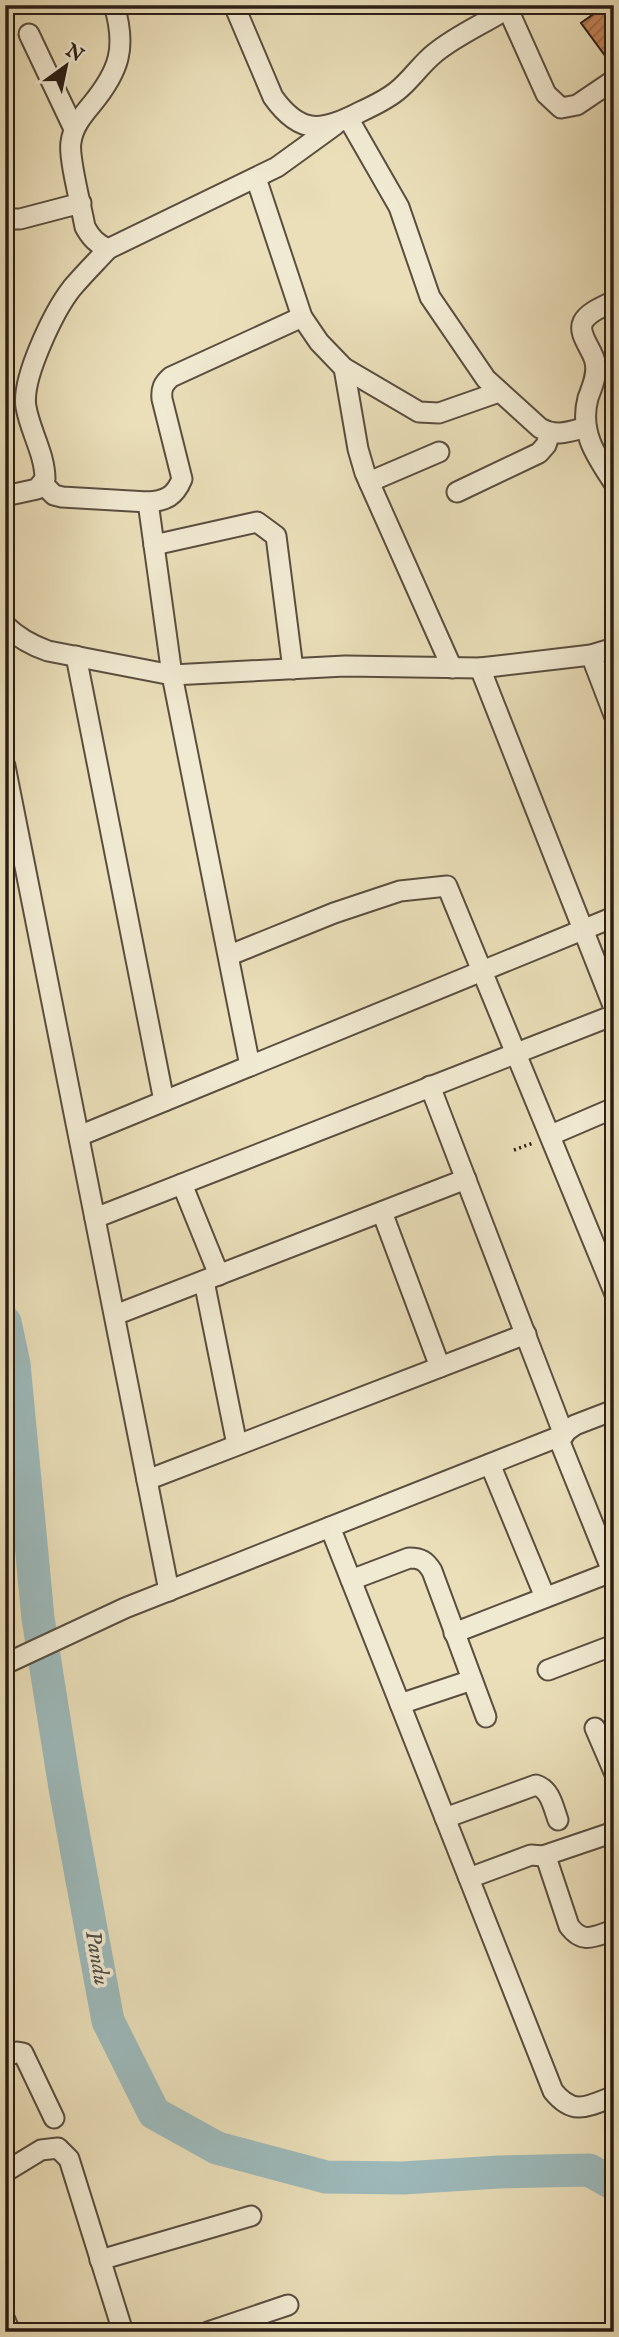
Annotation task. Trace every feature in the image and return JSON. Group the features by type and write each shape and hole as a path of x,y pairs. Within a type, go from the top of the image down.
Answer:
{"street":[{"path":"108,249 91,238 85,227 70,144 74,129 114,73 120,58 121,39 114,5"},
{"path":"234,5 273,97 282,110 306,125 322,128 341,122"},
{"path":"5,496 37,489 43,484 45,472 26,407 28,378 57,311 72,289 108,249 256,178 293,157 341,122 388,98 437,51 509,6 546,94 561,108 577,104 614,80"},
{"path":"29,34 74,129"},
{"path":"341,122 399,207 430,297 471,359 499,392 540,428 550,433 562,434 586,427"},
{"path":"256,178 302,317 319,342 344,368 419,412 439,412 499,392"},
{"path":"5,219 20,219 81,203"},
{"path":"614,301 584,319 581,326 595,361 596,371 586,406 586,427 596,455 614,483"},
{"path":"43,484 54,495 62,497 148,502 171,497 178,490 182,479 162,399 161,390 164,383 171,377 302,317"},
{"path":"344,368 358,449 369,482 452,668"},
{"path":"593,381 614,378"},
{"path":"457,492 539,453 550,433"},
{"path":"369,482 439,452"},
{"path":"148,502 172,675 230,955 250,1066"},
{"path":"154,545 257,522 276,536 293,669"},
{"path":"8,635 48,651 172,675 345,666 480,668 591,655 614,648"},
{"path":"591,655 614,715"},
{"path":"76,656 164,1101"},
{"path":"480,668 614,1008"},
{"path":"5,766 169,1591"},
{"path":"230,955 400,891 447,886 481,972 522,1051 551,1135 614,1292"},
{"path":"79,1136 481,972 585,938 614,917"},
{"path":"95,1218 614,1015"},
{"path":"430,1086 526,1334 613,1573 454,1633"},
{"path":"551,1135 614,1108"},
{"path":"115,1315 466,1180"},
{"path":"182,1184 211,1278 237,1445"},
{"path":"382,1212 440,1367"},
{"path":"147,1480 526,1334"},
{"path":"5,1664 125,1608 561,1436 575,1425 614,1410"},
{"path":"561,1436 576,1436 614,1423"},
{"path":"491,1464 545,1597"},
{"path":"330,1527 553,2091 562,2102 575,2107 588,2106 614,2096"},
{"path":"351,1580 410,1558 419,1558 426,1563 432,1571 486,1717"},
{"path":"548,1670 614,1645"},
{"path":"400,1704 472,1680"},
{"path":"595,1728 614,1772"},
{"path":"445,1818 536,1785 544,1787 558,1820"},
{"path":"469,1878 531,1855 543,1856 614,1832"},
{"path":"543,1856 547,1860 569,1926 574,1933 587,1938 614,1930"},
{"path":"5,2057 17,2052 23,2053 54,2118"},
{"path":"5,2172 41,2150 58,2148 65,2152 122,2332"},
{"path":"100,2260 251,2216"},
{"path":"208,2332 288,2305"},
{"path":"5,2320 10,2332"}],"building":[{"path":"606,5 614,5 614,68 581,23"}],"waterway":[{"name":"Pandu","path":"5,1322 14,1364 38,1618 65,1788 108,2021 154,2113 217,2148 326,2177 403,2178 589,2170 614,2184"}]}
